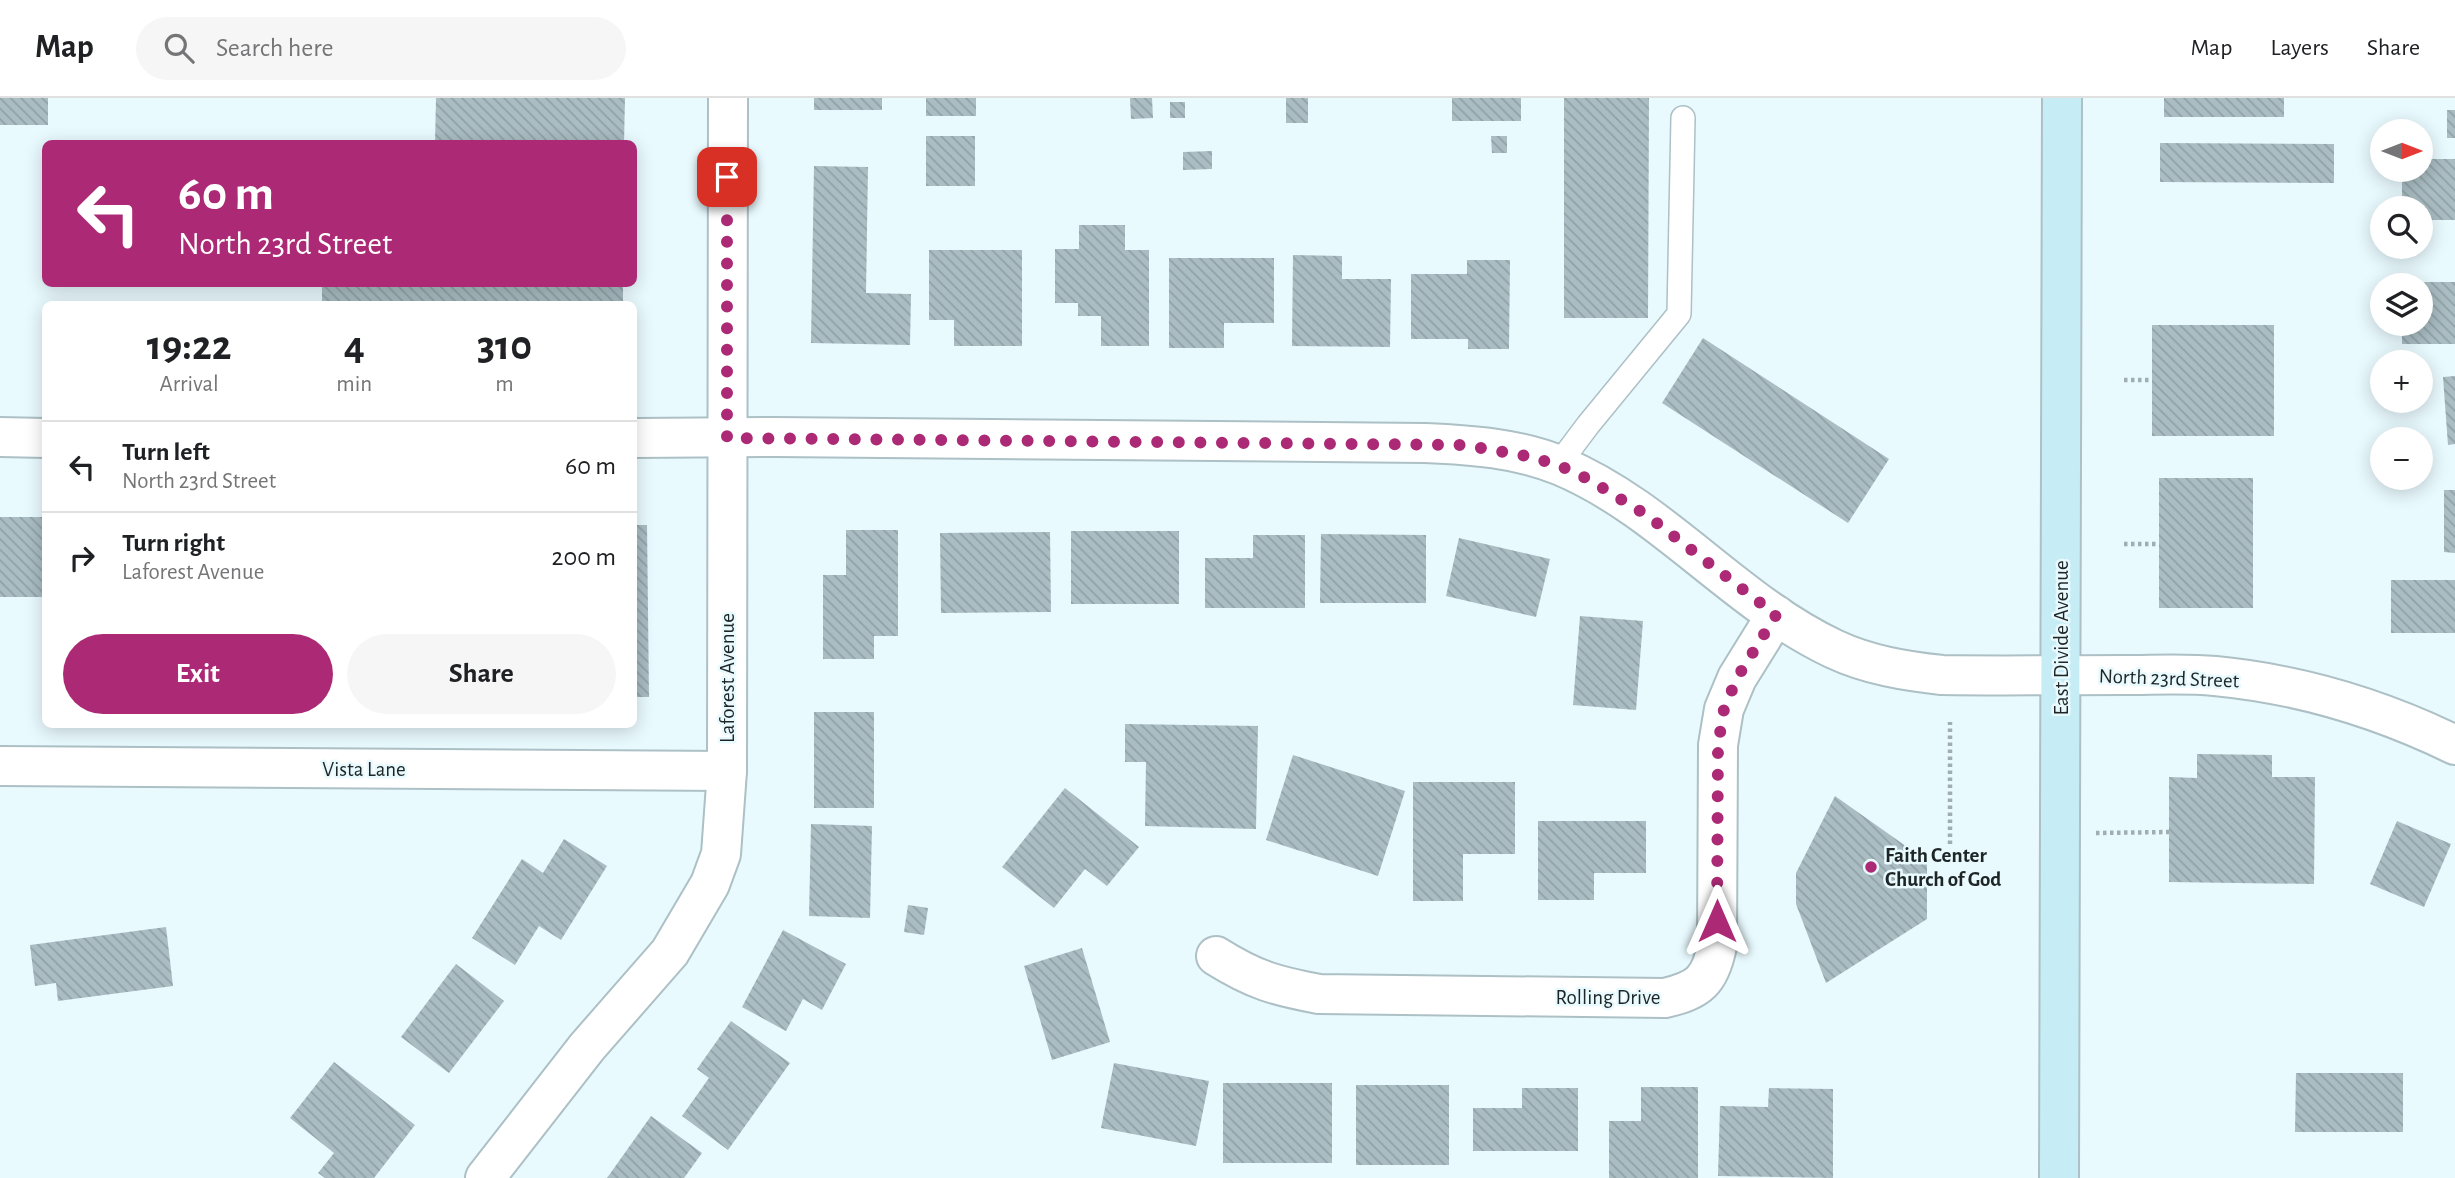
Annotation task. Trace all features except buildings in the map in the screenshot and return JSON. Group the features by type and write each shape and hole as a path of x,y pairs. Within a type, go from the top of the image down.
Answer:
{"street":[{"name":"Laforest Avenue","path":"485,1178 587,1047 670,952 710,884 721,855 727,771 727,98"},
{"name":"East Divide Avenue","path":"2059,1178 2062,98"},
{"path":"0,437 42,438"},
{"name":"North 23rd Street","path":"637,438 1425,443 1494,449 1558,465 1588,479 1645,514 1776,615 1835,649 1872,663 1942,675 2213,676 2297,688 2339,699 2388,716 2455,745"},
{"name":"Rolling Drive","path":"1216,956 1247,976 1283,988 1319,994 1665,998 1687,993 1703,983 1713,966 1717,946 1718,745 1724,709 1737,678 1776,615"},
{"name":"Vista Lane","path":"0,766 727,771"}],"lane":[{"path":"1558,465 1679,314 1682,118"}],"path":[{"path":"2124,380 2152,380"},
{"path":"2124,544 2159,544"},
{"path":"1950,722 1950,844"},
{"path":"2060,833 2169,832"}],"place":[{"name":"Faith Center Church of God","path":"1871,867"}],"route":[{"path":"727,177 727,438 1464,445 1527,456 1558,465 1588,479 1645,514 1776,615 1737,678 1724,709 1718,745 1717,921"}]}
